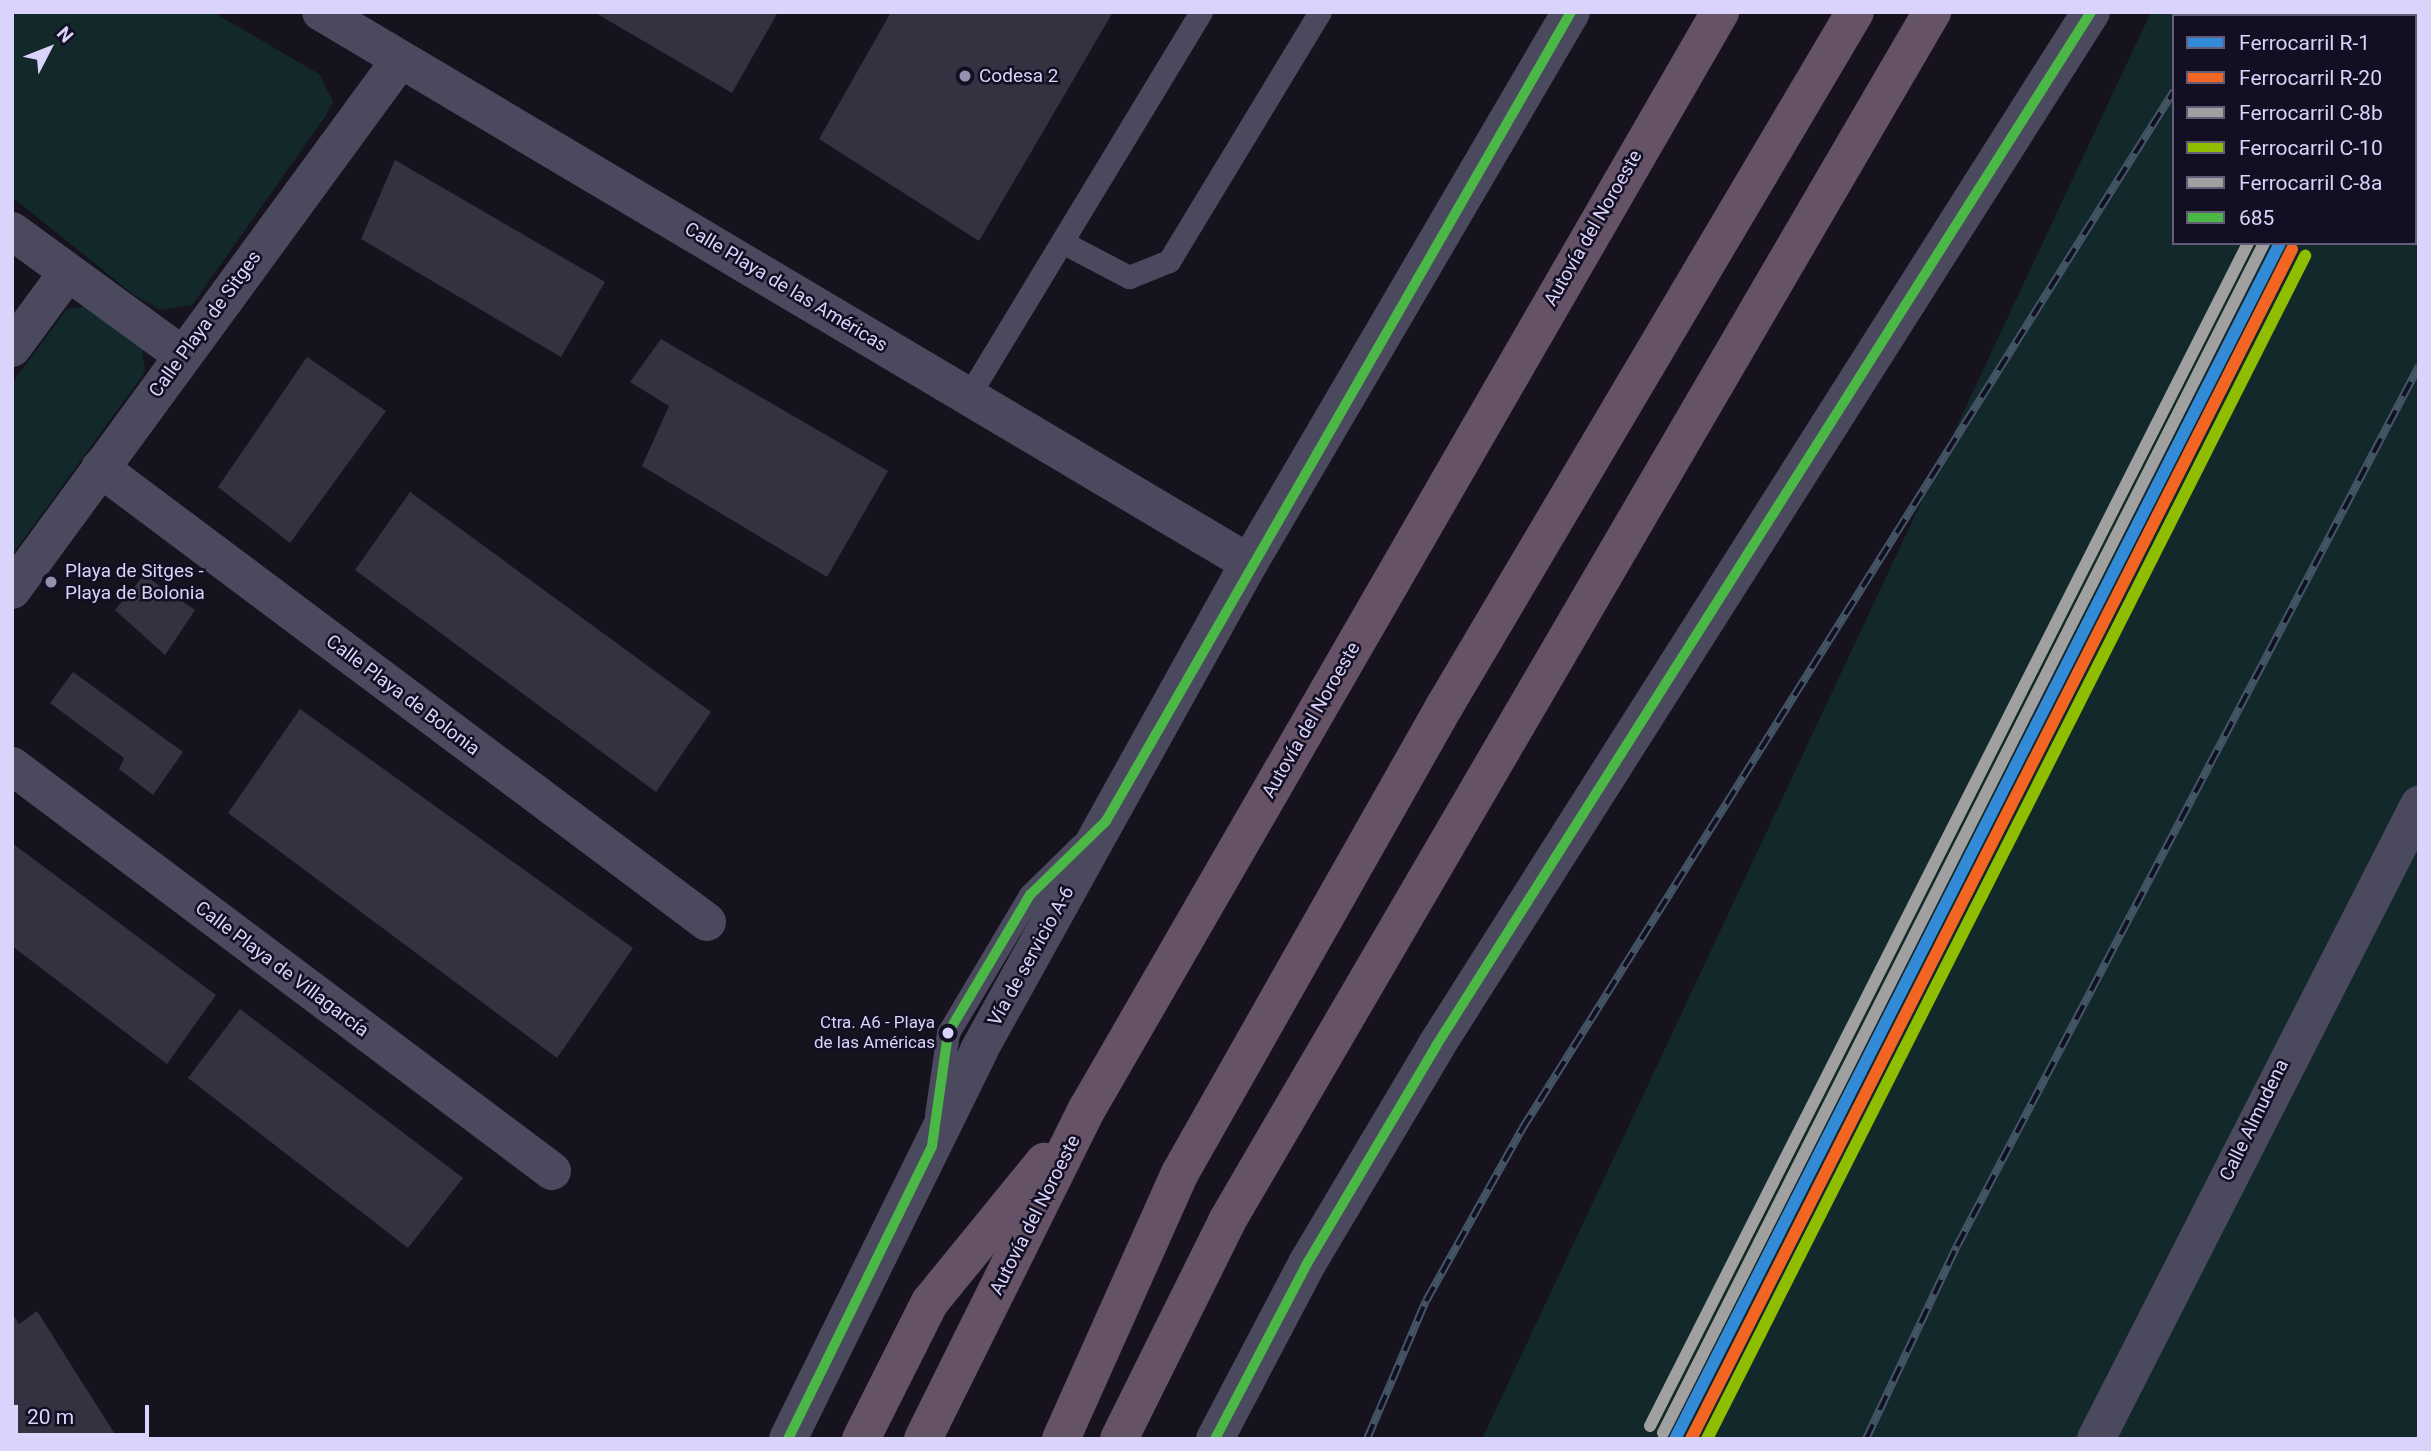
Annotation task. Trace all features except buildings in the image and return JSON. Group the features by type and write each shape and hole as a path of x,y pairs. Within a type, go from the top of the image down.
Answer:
{"highway":[{"name":"Autovía del Noroeste","path":"923,1439 1087,1109 1720,12"},
{"path":"1061,1439 1180,1173 1444,707 1855,12"},
{"path":"1119,1439 1227,1221 1932,12"},
{"path":"861,1439 930,1302 1087,1109"}],"street":[{"name":"Calle Playa de las Américas","path":"321,12 1250,563"},
{"name":"Vía de servicio A-6","path":"788,1439 932,1146 1106,821 1250,563 1571,12"},
{"path":"1216,1439 1308,1262 1436,1046 2091,12"},
{"name":"Calle Playa de Sitges","path":"12,590 400,60"},
{"path":"12,231 182,355"},
{"path":"12,348 68,272"},
{"name":"Calle Playa de Bolonia","path":"100,468 707,922"},
{"name":"Calle Playa de Villagarcía","path":"12,766 552,1171"},
{"name":"Calle Almudena","path":"2096,1439 2419,805"}],"lane":[{"path":"969,395 1201,12"},
{"path":"1062,242 1129,277 1169,261 1320,12"}],"green space":[{"path":"12,12 213,12 319,74 333,101 325,117 192,305 161,310 134,295 12,197"},
{"path":"2151,12 2419,12 2419,1439 1482,1439"},
{"path":"90,306 142,347 145,372 12,555 12,383 67,309"}],"railway":[{"path":"1367,1439 1426,1301 1522,1129 2172,94"},
{"path":"1866,1439 1957,1246 2419,366"}],"rail line":[{"name":"C-8a","path":"1650,1426 2247,245"},
{"name":"C-8b","path":"1663,1433 2263,245"},
{"name":"R-1","path":"1675,1439 2279,245"},
{"name":"R-20","path":"1691,1439 2292,249"},
{"name":"C-10","path":"1707,1439 2305,256"}],"transit line":[{"name":"685","path":"788,1439 932,1146 948,1033 1030,895 1106,821 1571,12"},
{"name":"685","path":"1215,1439 1308,1262 1436,1046 2091,12"}],"place":[{"name":"Codesa 2","path":"965,76"},
{"name":"Playa de Sitges - Playa de Bolonia","path":"51,582"},
{"name":"Ctra. A6 - Playa de las Américas","path":"948,1033"}]}
